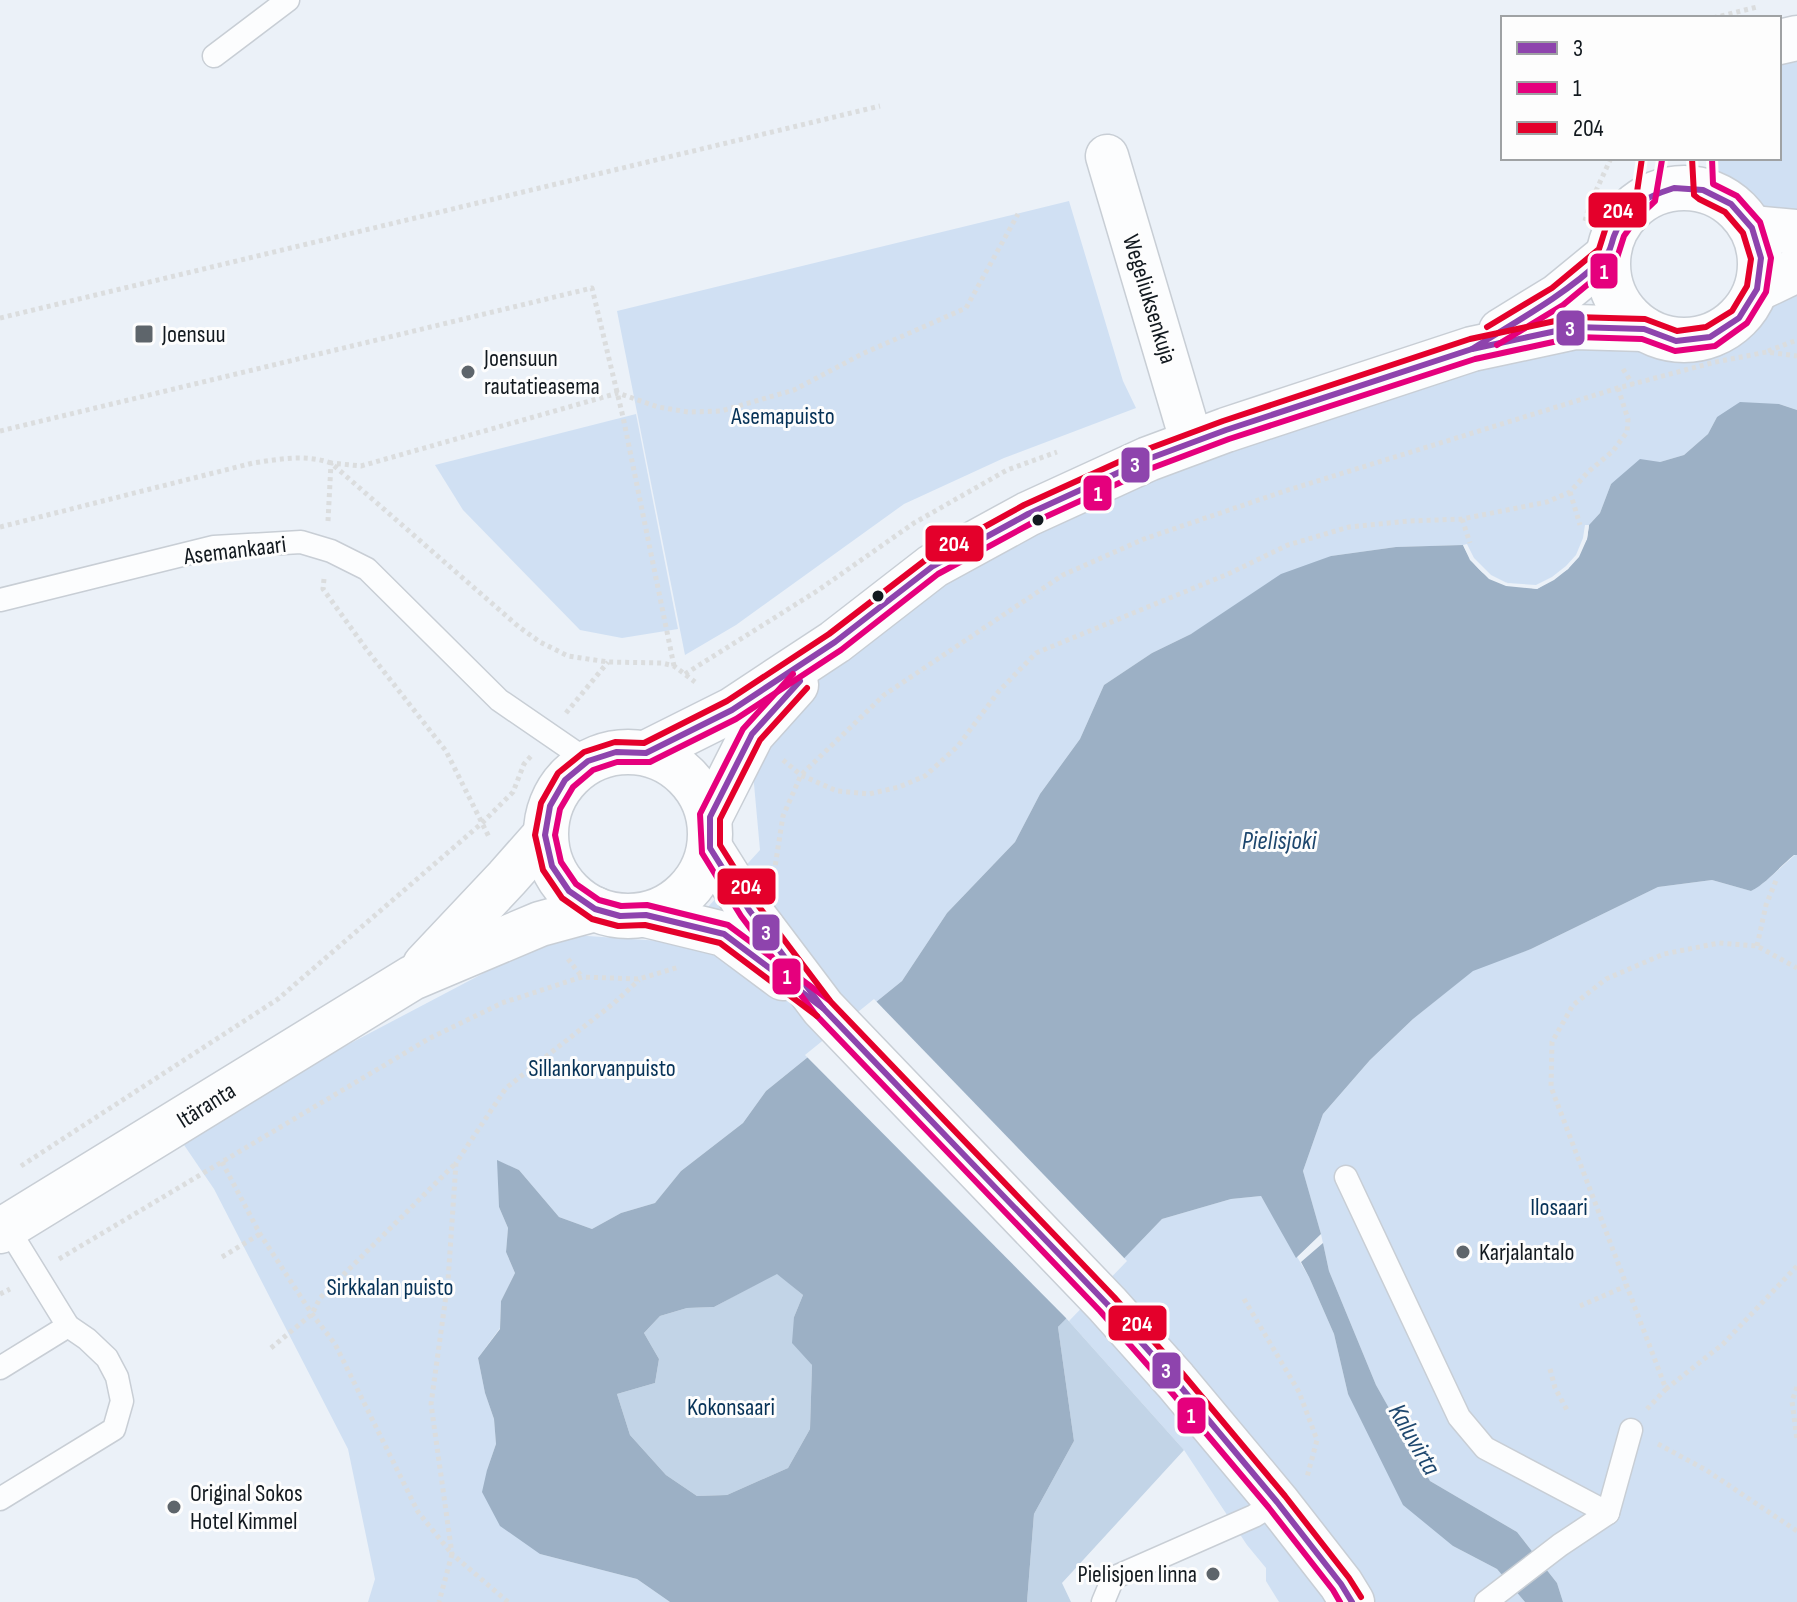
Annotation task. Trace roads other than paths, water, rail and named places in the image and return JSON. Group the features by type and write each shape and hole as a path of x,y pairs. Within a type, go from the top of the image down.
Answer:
{"street":[{"name":"Wegeliuksenkuja","path":"1107,156 1192,443"},
{"path":"646,753 732,710 835,642 933,566 1028,514 1148,459 1472,349 1575,327 1644,329 1676,341 1710,337 1739,318 1757,289 1761,258 1752,228 1702,174 1674,188 1649,178 1615,232 1596,238 1558,296 1472,349"},
{"path":"1752,228 1797,232"},
{"path":"1596,238 1619,305 1644,329"},
{"path":"1757,289 1797,270"},
{"path":"646,915 676,902 699,878 710,832 752,734 835,642"},
{"path":"823,1008 724,934 646,915 620,916 595,909 569,891 552,866 545,835 550,806 565,780 588,761 616,752 646,753 675,765 686,776 697,788 710,832 749,910 823,1008 1107,1304 1175,1380 1291,1494 1352,1602"},
{"name":"Itäranta","path":"412,978 545,835"},
{"name":"Itäranta","path":"3,1229 412,978 540,924 595,909"}],"lane":[{"path":"214,56 288,0"},
{"name":"Asemankaari","path":"0,600 214,547 301,542 331,551 367,569 499,700 588,761"},
{"path":"1346,1177 1459,1417 1485,1448 1608,1513"},
{"path":"0,1499 114,1429 122,1401 117,1377 107,1358 68,1326 3,1229"},
{"path":"0,1368 68,1326"},
{"path":"1495,1596 1608,1513 1631,1430"},
{"path":"1103,1602 1113,1578 1254,1516 1291,1494"}],"water":[{"name":"Pielisjoki","path":"1740,402 1779,404 1797,410 1797,855 1751,891 1712,880 1658,887 1531,949 1473,971 1413,1019 1370,1060 1323,1114 1303,1171 1321,1234 1296,1258 1261,1196 1231,1199 1162,1219 1058,1327 1074,1441 1034,1514 1027,1602 670,1602 637,1579 540,1554 500,1526 482,1492 496,1444 494,1419 478,1358 500,1329 501,1301 515,1273 506,1252 508,1228 499,1207 497,1160 519,1170 559,1217 592,1229 621,1213 655,1203 681,1171 743,1123 766,1091 902,981 947,913 1015,842 1040,794 1080,739 1104,685 1152,653 1191,634 1281,574 1331,556 1396,547 1463,545 1477,567 1492,579 1537,589 1568,569 1587,539 1589,525 1600,513 1611,484 1640,459 1660,462 1684,455 1708,434 1717,417","holes":["777,1274 803,1295 794,1317 792,1343 812,1365 810,1429 788,1468 727,1495 697,1496 666,1475 630,1435 617,1394 655,1383 659,1359 644,1333 660,1316 687,1308 714,1307"]},
{"path":"1323,1243 1329,1271 1376,1385 1430,1481 1517,1532 1557,1583 1563,1602 1525,1602 1497,1569 1453,1546 1403,1505 1348,1394 1334,1334 1301,1262"}],"place":[{"name":"Joensuu","path":"144,334"},
{"name":"Joensuun rautatieasema","path":"468,372"},
{"name":"Karjalantalo","path":"1463,1252"},
{"name":"Original Sokos Hotel Kimmel","path":"174,1507"},
{"name":"Pielisjoen linna","path":"1213,1574"}],"park label":[{"name":"Asemapuisto","path":"783,416"},
{"name":"Sillankorvanpuisto","path":"602,1068"},
{"name":"Ilosaari","path":"1559,1207"},
{"name":"Sirkkalan puisto","path":"390,1287"},
{"name":"Kokonsaari","path":"731,1407"}],"water label":[{"name":"Kaluvirta","path":"1415,1439"}]}
